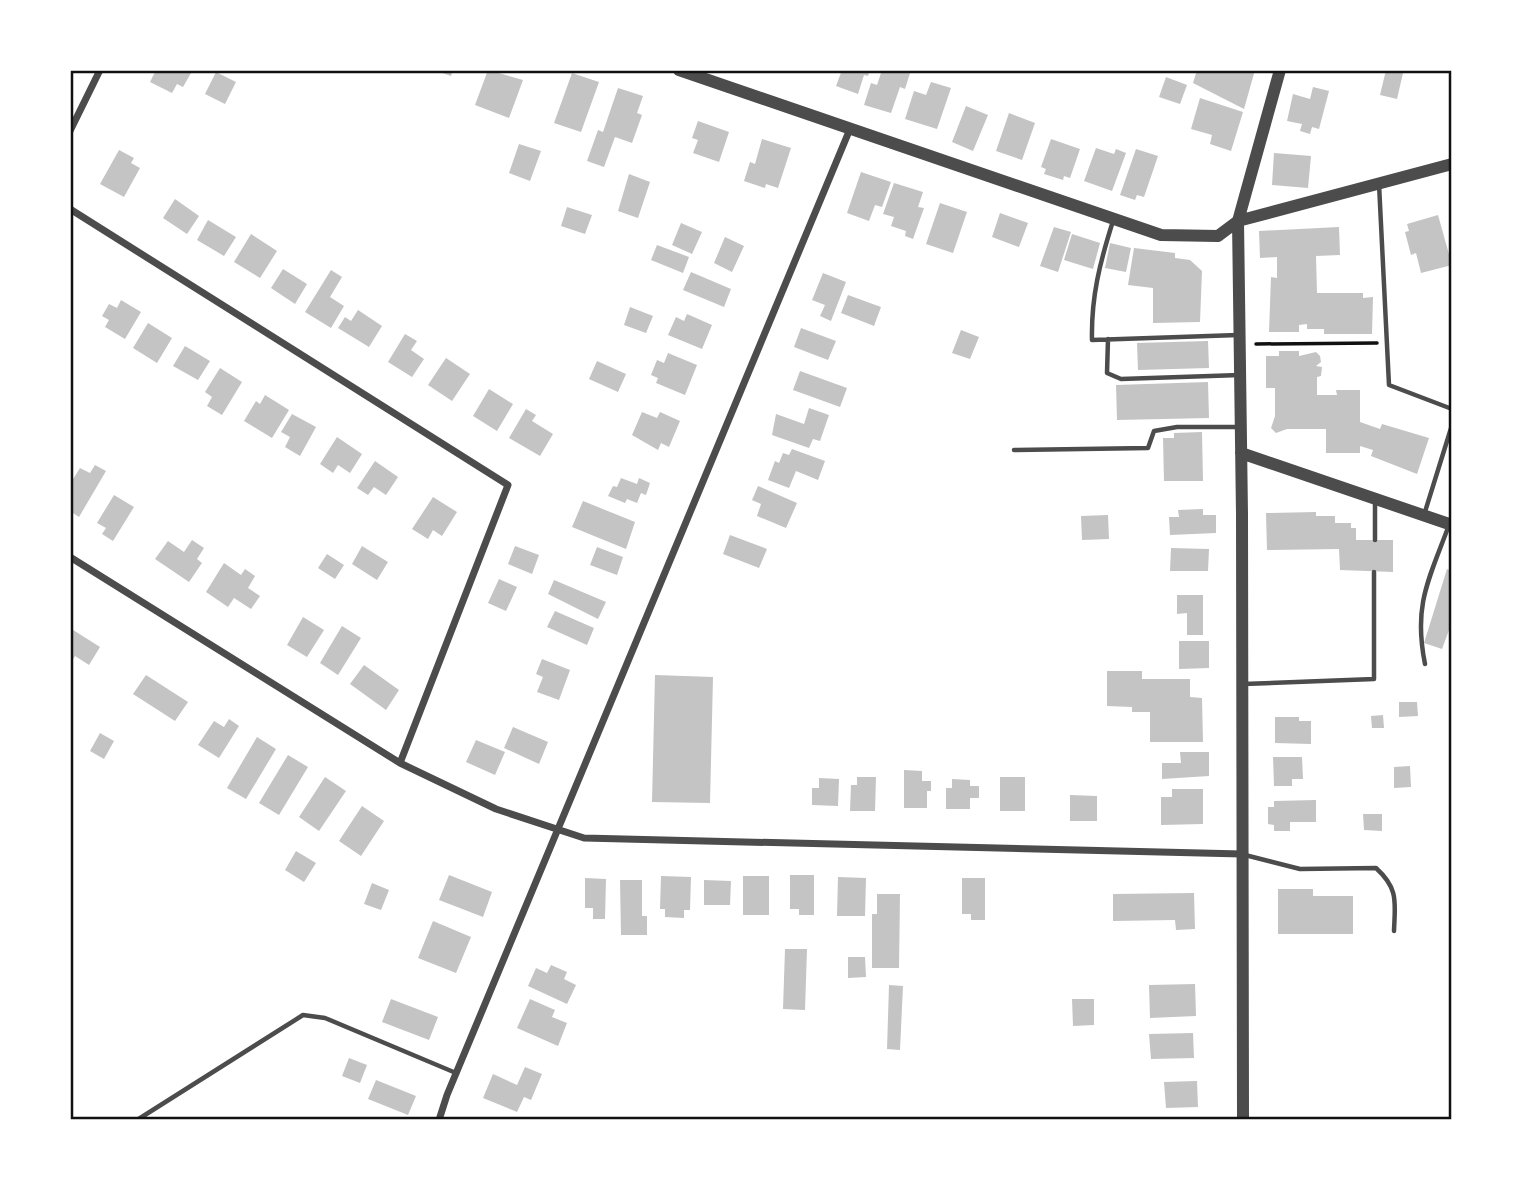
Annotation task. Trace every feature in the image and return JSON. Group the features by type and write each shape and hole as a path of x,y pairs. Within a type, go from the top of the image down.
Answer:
{"street":[{"path":"70,131 100,70"},
{"path":"1244,1120 1238,221 1280,70"},
{"path":"685,71 1161,235 1218,236 1238,221 1452,164"},
{"path":"439,1120 456,1073 850,129"},
{"path":"70,209 508,485 400,763"},
{"path":"1241,453 1451,525"},
{"path":"70,557 400,763 449,789 557,831 584,838 1241,854"}],"lane":[{"path":"1379,184 1388,385 1452,410"},
{"path":"1113,220 1097,273 1091,309 1092,340 1239,340"},
{"path":"1108,339 1107,373 1121,379 1240,375"},
{"path":"1424,516 1452,425"},
{"path":"1014,450 1147,448 1154,431 1177,427 1241,427"},
{"path":"1375,499 1375,540"},
{"path":"1425,664 1421,643 1420,602 1451,525"},
{"path":"1242,684 1374,678 1374,572"},
{"path":"1241,854 1300,869 1376,868 1391,883 1395,898 1394,931"},
{"path":"137,1120 303,1015 325,1018 456,1073"}],"path":[{"path":"1239,340 1386,342"}],"building":[{"path":"156,70 185,70 191,73 183,87 177,84 172,93 150,82"},
{"path":"434,70 453,70 451,76"},
{"path":"488,70 523,80 509,118 475,105"},
{"path":"842,70 870,70 868,76 864,75 858,94 836,86"},
{"path":"882,70 911,70 905,89 900,87 891,113 864,105 871,83 877,85"},
{"path":"1197,70 1255,70 1244,109 1193,83"},
{"path":"1386,70 1403,73 1397,99 1380,95"},
{"path":"216,72 236,82 225,104 205,94"},
{"path":"572,73 599,82 581,132 554,123"},
{"path":"1166,77 1187,85 1180,104 1159,97"},
{"path":"931,82 951,88 937,129 905,119 914,91 926,95"},
{"path":"1313,87 1329,91 1319,129 1312,127 1310,134 1300,131 1302,124 1287,121 1293,94 1310,99"},
{"path":"618,88 643,96 637,113 642,115 632,143 615,137 604,167 587,161 598,130 603,132"},
{"path":"1200,98 1243,112 1231,151 1210,144 1212,135 1191,129"},
{"path":"966,106 988,115 973,151 952,142"},
{"path":"1009,113 1035,123 1022,160 996,151"},
{"path":"698,121 729,132 719,162 693,153 698,140 692,138"},
{"path":"762,139 791,148 778,188 766,184 765,188 744,181 750,162 755,164"},
{"path":"1051,139 1080,149 1070,178 1064,176 1063,180 1044,174 1046,169 1041,167"},
{"path":"519,144 541,151 530,181 509,173"},
{"path":"1096,148 1114,154 1116,149 1126,153 1112,191 1084,181"},
{"path":"1136,149 1158,156 1144,197 1137,195 1135,200 1120,195"},
{"path":"119,150 134,158 131,163 140,168 124,197 100,184"},
{"path":"1274,153 1311,156 1308,188 1272,185"},
{"path":"861,172 891,182 882,207 875,205 869,221 847,213"},
{"path":"629,174 650,182 638,218 618,211"},
{"path":"894,183 923,192 918,207 924,208 913,239 905,236 906,231 891,226 894,217 883,214"},
{"path":"175,199 199,216 187,234 163,218"},
{"path":"940,203 967,212 953,253 926,244"},
{"path":"567,207 592,215 585,234 561,226"},
{"path":"1000,213 1028,223 1019,247 992,237"},
{"path":"1438,215 1452,265 1421,273 1416,253 1411,255 1405,232 1409,231 1407,224"},
{"path":"208,220 236,237 224,256 197,240"},
{"path":"681,223 702,232 692,254 672,245"},
{"path":"1054,227 1071,232 1058,272 1040,266"},
{"path":"1339,227 1340,255 1316,256 1317,293 1363,293 1363,298 1373,297 1372,334 1324,334 1324,329 1307,329 1307,324 1299,325 1299,332 1269,332 1271,277 1277,278 1277,257 1260,258 1259,231"},
{"path":"251,234 277,251 260,278 234,262"},
{"path":"1072,234 1100,243 1093,269 1064,260"},
{"path":"725,237 744,246 732,272 714,263"},
{"path":"1110,243 1131,248 1126,272 1105,268"},
{"path":"657,245 689,257 683,273 651,260"},
{"path":"1134,248 1175,253 1175,258 1190,260 1202,271 1200,322 1153,323 1153,288 1128,285"},
{"path":"283,269 307,284 295,304 271,288"},
{"path":"331,270 342,277 330,297 344,306 331,328 305,312"},
{"path":"691,272 731,289 724,307 683,290"},
{"path":"823,273 846,282 831,321 820,316 825,305 812,300"},
{"path":"848,295 881,307 874,326 841,313"},
{"path":"121,300 141,312 125,339 105,327 109,320 102,316 109,304 117,308"},
{"path":"630,307 653,316 646,333 624,325"},
{"path":"358,310 382,326 369,347 338,328 345,317 351,321"},
{"path":"687,314 712,325 702,349 668,335 676,317 684,321"},
{"path":"148,323 172,338 157,363 133,348"},
{"path":"801,328 836,341 828,360 794,347"},
{"path":"961,330 979,337 970,359 952,353"},
{"path":"405,334 417,341 411,350 424,359 412,377 388,362"},
{"path":"1208,341 1209,368 1138,370 1137,343"},
{"path":"185,346 210,361 198,380 173,366"},
{"path":"1279,351 1299,351 1299,356 1316,352 1320,356 1321,362 1316,366 1322,367 1321,376 1317,377 1317,395 1337,395 1336,390 1360,390 1360,422 1380,429 1382,424 1429,438 1417,474 1371,456 1373,450 1360,446 1360,453 1326,453 1326,429 1287,429 1276,433 1271,428 1275,416 1275,388 1266,388 1266,356 1279,356"},
{"path":"668,353 697,365 685,395 656,383 658,378 651,375 657,360 664,363"},
{"path":"446,358 470,374 452,401 428,385"},
{"path":"597,361 626,374 618,392 589,379"},
{"path":"220,368 242,382 222,415 207,406 212,397 205,392"},
{"path":"800,371 847,388 840,407 793,390"},
{"path":"1208,382 1209,418 1117,420 1116,385"},
{"path":"489,389 513,404 497,431 473,416"},
{"path":"265,395 289,410 272,438 244,421 256,401 260,404"},
{"path":"809,408 829,415 820,441 813,439 809,448 772,435 776,414 804,424"},
{"path":"526,409 536,415 532,421 553,434 540,456 509,438"},
{"path":"642,412 657,418 660,412 680,421 669,447 661,443 658,450 632,435"},
{"path":"292,414 316,427 300,456 285,447 290,437 281,432"},
{"path":"1202,432 1203,481 1164,481 1163,438 1174,438 1174,433"},
{"path":"337,437 362,454 350,473 338,465 333,473 320,464"},
{"path":"792,449 825,461 818,480 796,471 789,488 768,480 775,461 779,463 783,453 789,455"},
{"path":"375,461 398,477 386,495 374,487 368,495 357,488"},
{"path":"95,465 106,471 79,517 70,511 70,484 80,468 90,473"},
{"path":"621,478 637,484 639,478 650,483 646,495 641,493 637,503 627,499 625,503 608,496"},
{"path":"758,486 797,503 786,528 757,516 761,504 752,500"},
{"path":"114,495 134,507 113,541 102,534 106,528 97,523"},
{"path":"433,497 457,512 442,536 433,530 428,539 412,529"},
{"path":"583,501 635,522 626,549 572,527"},
{"path":"1203,509 1203,515 1216,515 1216,533 1170,535 1169,517 1179,517 1178,510"},
{"path":"1316,512 1316,516 1335,516 1335,523 1351,523 1351,528 1356,528 1356,540 1393,540 1393,572 1340,570 1339,549 1267,550 1266,513"},
{"path":"1108,515 1109,539 1082,540 1081,516"},
{"path":"730,535 767,549 759,568 723,554"},
{"path":"192,540 204,548 197,559 202,563 189,582 155,559 168,541 184,552"},
{"path":"362,546 388,562 377,580 352,564"},
{"path":"515,546 539,555 532,574 508,564"},
{"path":"597,547 623,557 617,575 590,565"},
{"path":"1171,548 1209,549 1208,571 1170,571"},
{"path":"327,554 344,565 335,579 318,568"},
{"path":"224,563 241,575 245,569 255,576 248,588 260,596 251,609 234,598 228,607 206,592"},
{"path":"1447,569 1452,571 1452,622 1442,649 1424,643"},
{"path":"499,579 517,587 506,611 488,603"},
{"path":"554,580 606,602 598,619 548,594"},
{"path":"1177,595 1203,595 1203,635 1187,635 1187,613 1177,614"},
{"path":"555,611 594,628 587,645 547,627"},
{"path":"303,617 324,630 307,657 287,645"},
{"path":"342,626 361,638 338,675 320,663"},
{"path":"70,628 100,647 89,665 75,656 70,665"},
{"path":"1179,641 1209,641 1209,668 1179,669"},
{"path":"542,659 570,670 559,700 537,692 543,677 536,674"},
{"path":"364,665 399,690 386,710 350,684"},
{"path":"1107,671 1142,671 1142,679 1190,679 1190,697 1202,698 1203,742 1150,742 1150,712 1132,712 1132,707 1107,706"},
{"path":"146,675 188,702 175,721 133,694"},
{"path":"655,675 713,677 710,803 652,802"},
{"path":"1399,702 1417,702 1418,716 1399,717"},
{"path":"1383,715 1384,728 1372,728 1371,716"},
{"path":"1275,717 1299,717 1299,721 1311,721 1311,744 1275,743"},
{"path":"229,719 239,726 219,758 198,745 214,721 224,727"},
{"path":"513,727 548,742 539,764 504,748"},
{"path":"100,733 114,741 104,759 90,751"},
{"path":"257,737 276,749 246,799 227,788"},
{"path":"476,740 505,752 495,775 466,762"},
{"path":"1180,752 1209,752 1209,776 1162,779 1162,763 1181,763"},
{"path":"288,755 308,767 279,815 259,803"},
{"path":"1273,757 1302,757 1303,779 1292,779 1292,786 1274,786"},
{"path":"1410,766 1411,787 1394,788 1394,767"},
{"path":"904,770 922,771 922,781 931,781 931,791 927,791 927,808 904,808"},
{"path":"325,777 346,791 319,831 299,817"},
{"path":"857,777 876,777 875,811 850,811 851,785 857,785"},
{"path":"1000,777 1025,777 1025,811 1000,811"},
{"path":"819,778 839,779 838,806 812,805 812,788 819,788"},
{"path":"952,779 970,780 970,786 979,786 979,798 970,798 970,809 946,809 946,788 952,788"},
{"path":"1172,789 1203,789 1203,824 1161,825 1161,797 1172,797"},
{"path":"1070,795 1097,796 1097,821 1070,821"},
{"path":"1316,800 1316,822 1290,822 1290,831 1274,831 1274,825 1268,824 1268,807 1274,807 1274,801"},
{"path":"362,806 384,821 361,856 339,841"},
{"path":"1363,814 1382,814 1382,831 1364,830"},
{"path":"296,851 316,863 304,882 285,870"},
{"path":"449,875 492,892 483,917 439,900"},
{"path":"790,875 814,875 814,915 799,915 799,909 790,909"},
{"path":"661,876 691,877 690,910 684,910 684,918 665,917 665,909 660,909"},
{"path":"743,876 769,876 769,915 743,915"},
{"path":"838,877 866,878 865,916 837,916"},
{"path":"585,878 606,879 605,919 593,919 593,908 585,908"},
{"path":"962,878 985,878 985,920 971,920 971,914 962,914"},
{"path":"620,880 642,880 642,916 647,916 647,935 621,935"},
{"path":"704,880 731,881 730,905 704,905"},
{"path":"372,883 389,890 381,910 364,904"},
{"path":"1278,889 1313,889 1313,896 1353,896 1353,934 1278,934"},
{"path":"1194,893 1195,929 1176,930 1175,920 1113,921 1113,894"},
{"path":"877,894 900,894 899,968 872,968 872,914 877,914"},
{"path":"433,921 471,937 456,973 418,958"},
{"path":"785,949 807,949 805,1010 783,1009"},
{"path":"848,957 865,957 866,977 848,978"},
{"path":"551,965 567,972 564,979 576,985 567,1004 528,986 536,968 547,973"},
{"path":"1195,984 1196,1016 1150,1018 1149,985"},
{"path":"889,985 903,986 900,1050 887,1049"},
{"path":"391,999 438,1017 429,1040 382,1022"},
{"path":"530,999 555,1010 552,1017 567,1023 558,1046 517,1028"},
{"path":"1072,999 1094,999 1094,1025 1073,1026"},
{"path":"1193,1033 1194,1058 1151,1059 1149,1034"},
{"path":"349,1058 367,1065 360,1083 342,1076"},
{"path":"525,1067 542,1074 531,1100 524,1097 517,1112 483,1098 493,1074 517,1085"},
{"path":"376,1080 416,1096 408,1115 368,1099"},
{"path":"1197,1081 1198,1107 1166,1108 1164,1082"}]}
